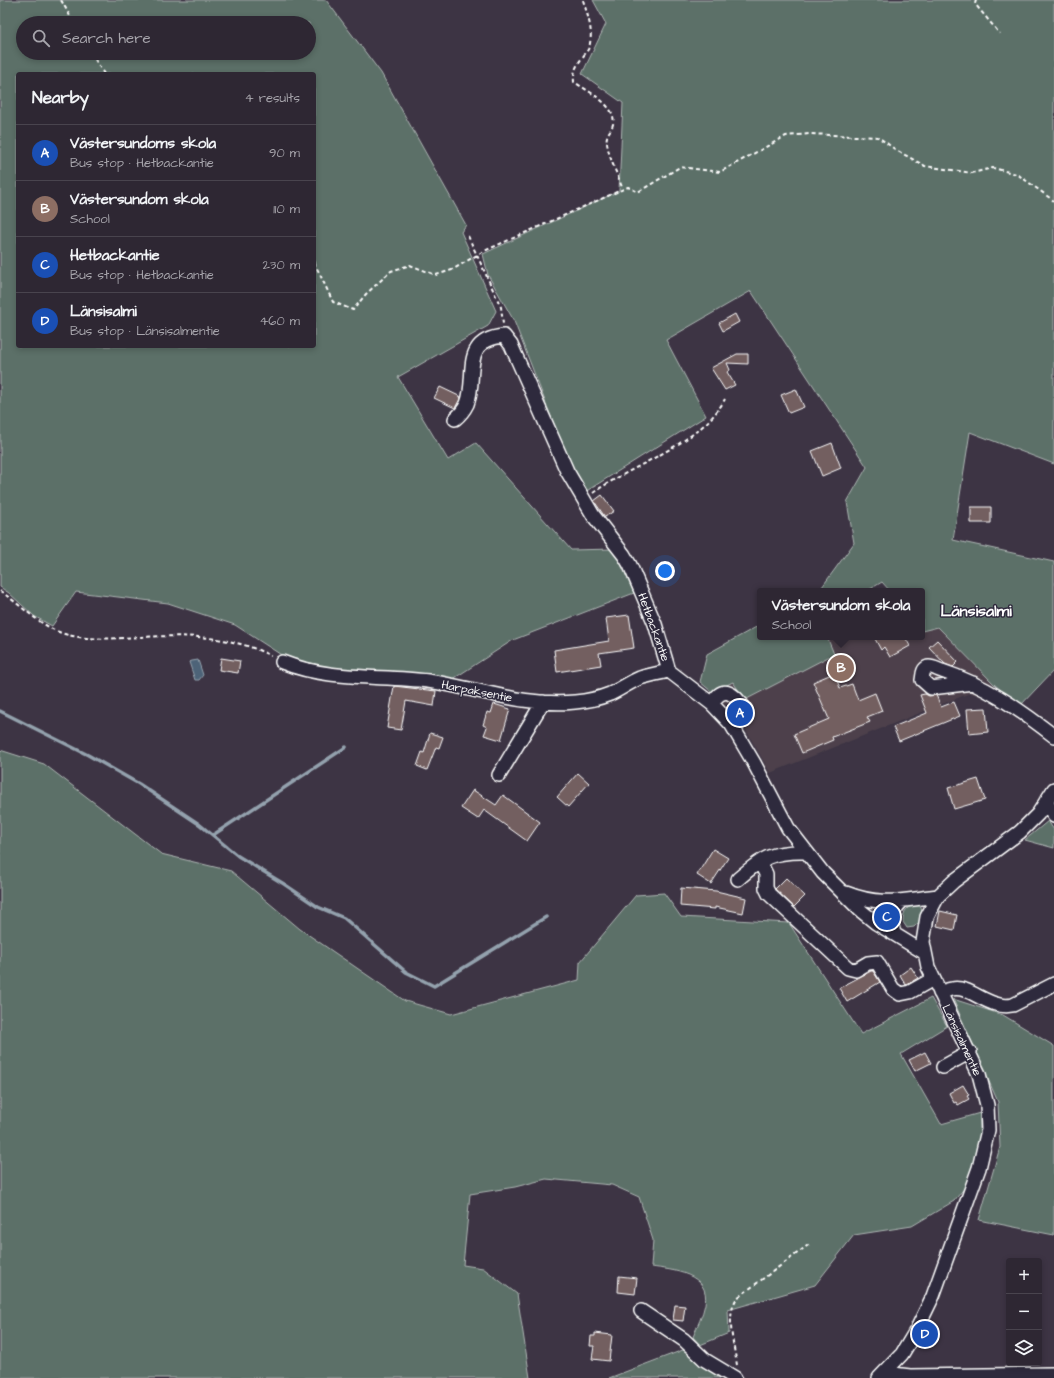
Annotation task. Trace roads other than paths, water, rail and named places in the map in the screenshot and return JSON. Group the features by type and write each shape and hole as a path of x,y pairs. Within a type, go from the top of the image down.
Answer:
{"street":[{"name":"Hetbackantie","path":"455,419 467,404 472,365 475,354 481,343 491,337 504,336 511,345 567,471 584,500 630,565 655,624 669,671 712,704 731,724 754,763 788,828 805,852 841,891 870,919 925,952"},
{"name":"Harpaksentie","path":"282,662 313,672 333,676 400,678 543,702 574,702 587,700 610,694 640,678 669,671"},
{"path":"973,683 1019,710 1054,736"},
{"path":"712,704 719,694 724,691 729,692 742,704 745,709 744,712 731,724"},
{"path":"499,775 543,702"},
{"name":"Länsisalmentie","path":"882,1375 902,1354 917,1329 933,1296 983,1156 988,1130 988,1117 984,1092 970,1052 928,967 923,942 927,917 938,896 954,881 1014,838 1038,814 1054,790"},
{"path":"1046,801 1054,816"},
{"path":"738,879 771,855 786,852 805,852"},
{"path":"760,862 766,874 766,888 769,894 848,968 856,970 868,963 877,962 893,989 900,994 910,992 933,979"},
{"name":"Hetbackantie","path":"841,891 865,900 902,901 938,896"},
{"path":"894,934 891,925 892,913 902,901"},
{"path":"940,993 953,988 962,990 996,1006 1006,1006 1013,1005 1054,984"},
{"path":"943,1067 970,1052"},
{"path":"641,1310 684,1340 705,1360 736,1374"},
{"path":"882,1375 1054,1374"}],"water":[{"path":"198,660 203,675 199,680 195,680 189,662"}],"waterway":[{"path":"0,711 88,755 139,784 199,824 238,856 318,907 344,918 406,972 434,986 546,917"},
{"path":"213,835 346,747"}],"place":[{"name":"Västersundom skola","path":"841,668"},
{"name":"Västersundoms skola","path":"740,713"},
{"name":"Hetbackantie","path":"887,917"},
{"name":"Länsisalmi","path":"925,1334"}],"district":[{"name":"Länsisalmi","path":"976,610"}]}
